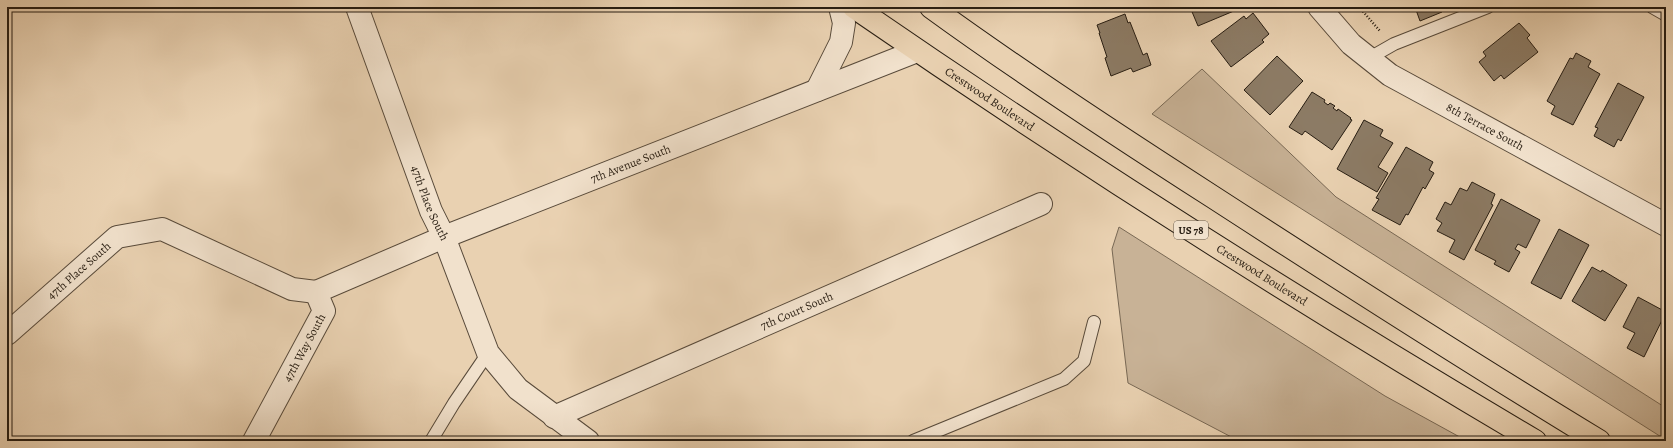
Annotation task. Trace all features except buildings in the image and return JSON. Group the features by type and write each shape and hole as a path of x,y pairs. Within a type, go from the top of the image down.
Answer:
{"main road":[{"name":"Crestwood Boulevard","path":"854,7 1129,190 1317,310 1535,441"},
{"path":"931,7 1051,92 1286,245 1483,371 1599,441"}],"street":[{"path":"817,90 841,42 844,23 840,7"},
{"name":"8th Terrace South","path":"1319,7 1351,44 1369,60 1390,75 1666,225"},
{"name":"47th Place South","path":"359,8 431,211 444,237 488,353 518,390 588,441"},
{"name":"7th Avenue South","path":"444,237 917,50"},
{"name":"7th Court South","path":"554,417 1040,204"},
{"name":"47th Place South","path":"7,334 117,237 162,229 292,289 316,292"},
{"path":"316,292 444,237"},
{"name":"47th Way South","path":"254,441 324,311 316,292"}],"lane":[{"path":"1369,60 1373,56 1394,44 1488,7"},
{"path":"1652,7 1666,15"},
{"path":"913,441 1064,379 1084,361 1094,322"},
{"path":"431,441 454,403 488,353"}],"shaded area":[{"path":"1202,69 1336,197 1666,408 1666,440 1152,114"},
{"path":"1119,227 1385,396 1467,441 1239,441 1128,383 1112,249"}]}
